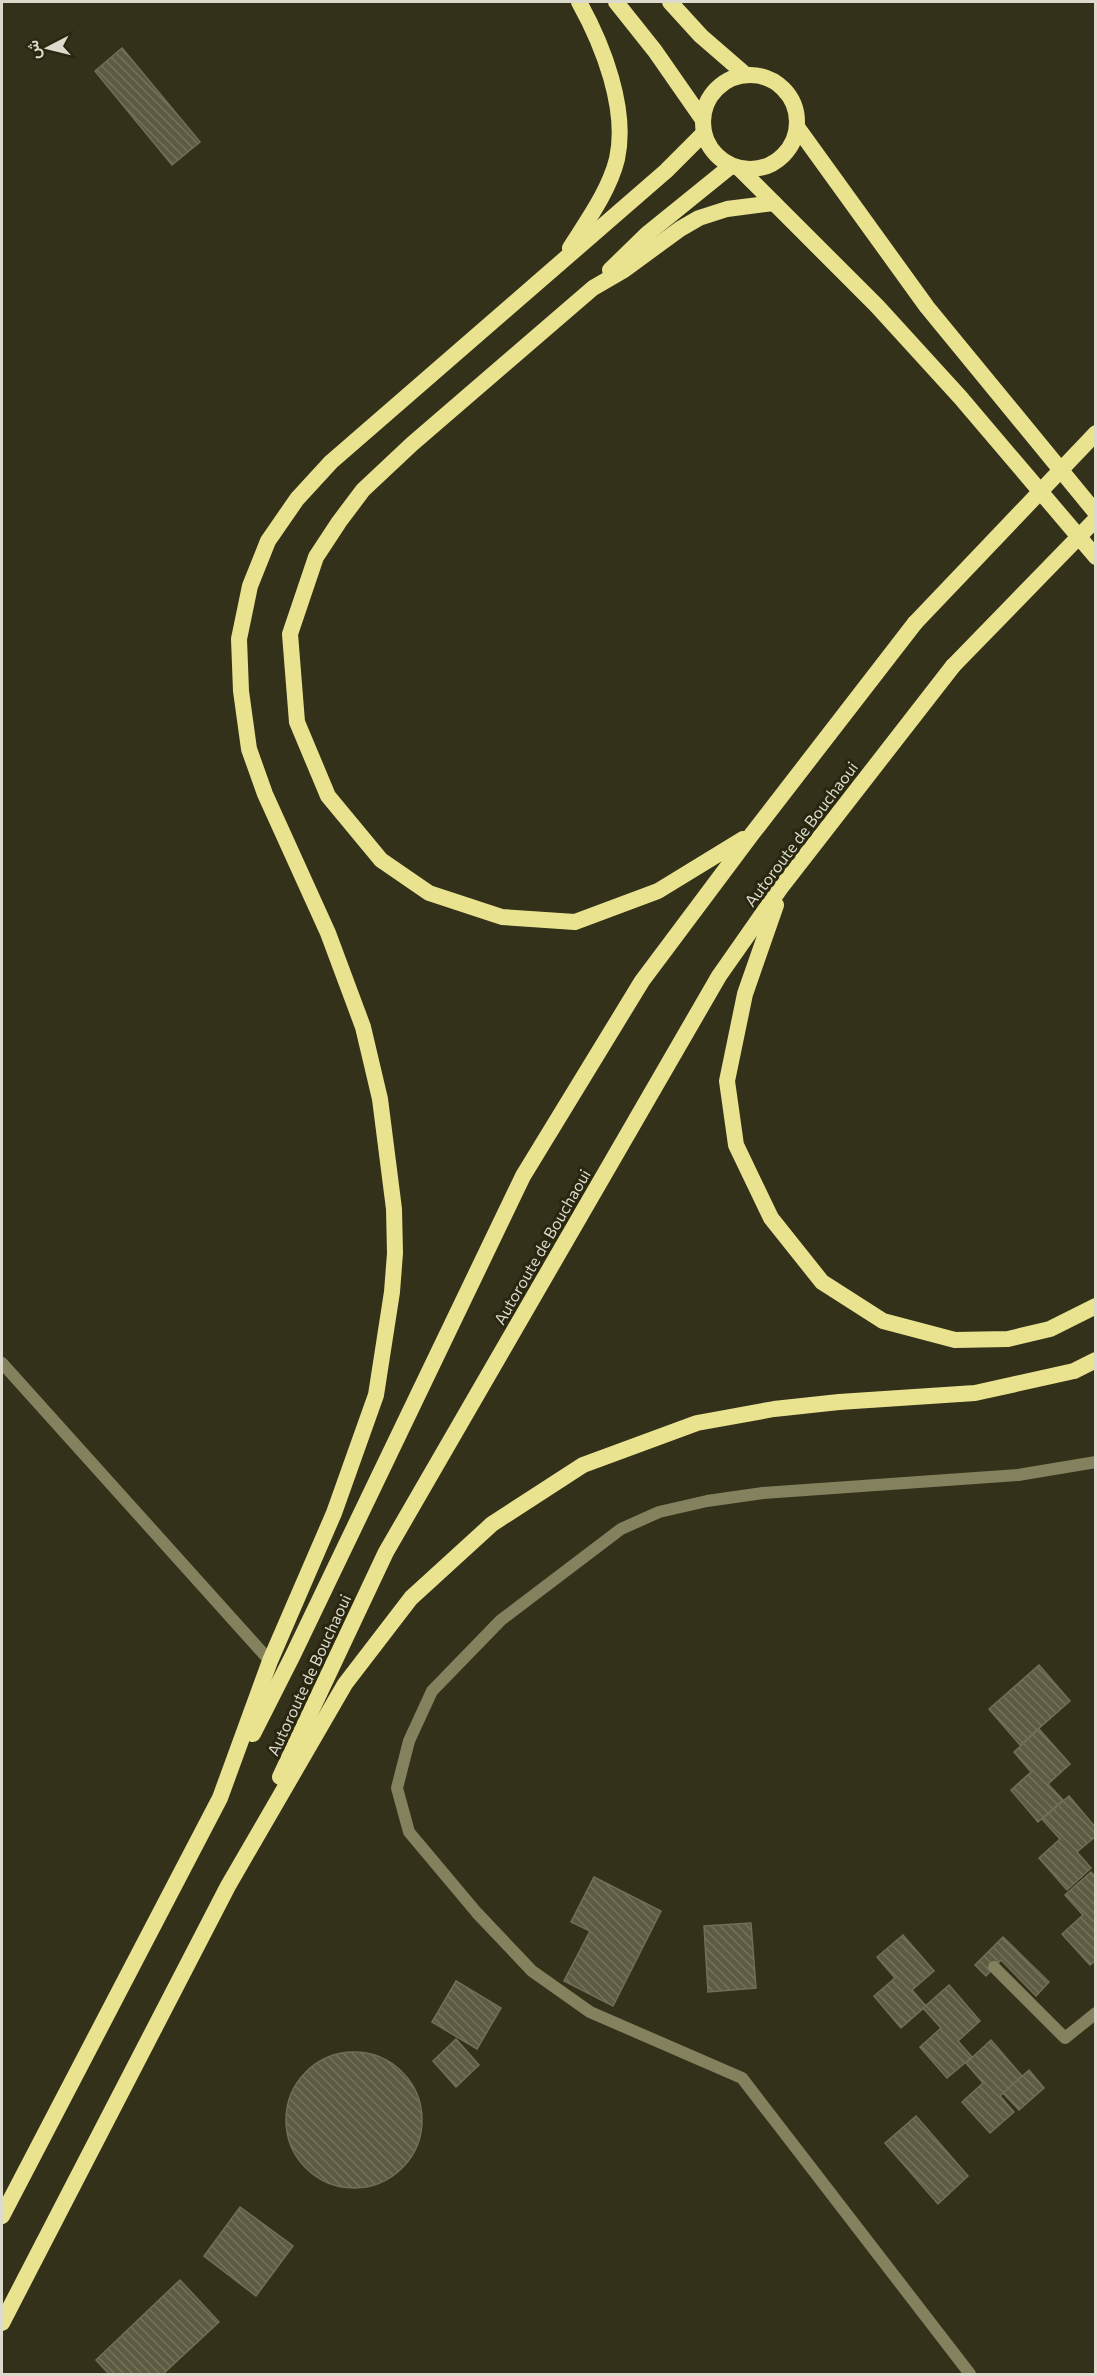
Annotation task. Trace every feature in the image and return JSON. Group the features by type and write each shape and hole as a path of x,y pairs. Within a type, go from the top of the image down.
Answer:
{"highway":[{"path":"561,262 608,182 617,159 619,134 616,96 607,64 579,2"},
{"path":"616,2 667,67 703,127 709,147 718,158 735,168 774,203 877,306 974,414 1095,557"},
{"path":"670,2 717,52 746,75"},
{"path":"2,2216 220,1798 270,1661 334,1513 376,1395 392,1292 394,1209 380,1099 363,1027 328,933 265,794 249,749 241,691 239,639 250,586 268,541 297,499 332,462 666,171 703,127 705,107 711,94 727,81 746,75 769,79 779,85 787,93 796,116 797,128 794,140 778,161 753,170 735,168 647,234 592,288 412,444 363,490 316,557 290,634 297,722 328,796 381,860 429,893 502,917 575,922 658,891 752,834"},
{"path":"797,128 927,307 1095,513"},
{"path":"592,288 624,270 699,218 727,208 774,203"},
{"name":"Autoroute de Bouchaoui","path":"220,1798 293,1655 523,1176 642,981 915,623 1095,433"},
{"name":"Autoroute de Bouchaoui","path":"228,1886 386,1552 719,976 782,886 953,666 1095,519"},
{"path":"782,886 745,994 727,1081 736,1145 771,1218 822,1282 883,1320 955,1340 1008,1339 1050,1329 1095,1306"},
{"path":"2,2324 228,1886 345,1684 411,1598 492,1524 583,1465 697,1423 774,1409 839,1401 975,1393 1074,1371 1095,1360"}],"street":[{"path":"2,1363 270,1661"},
{"path":"970,2374 742,2078 590,2012 532,1971 477,1913 409,1832 397,1788 409,1741 432,1691 501,1620 621,1529 658,1512 718,1499 763,1493 1018,1475 1095,1462"},
{"path":"994,1967 1065,2038 1095,2013"}],"building":[{"path":"122,48 200,142 172,165 95,71"},
{"path":"1039,1665 1070,1701 1020,1745 989,1709"},
{"path":"1039,1729 1070,1764 1048,1784 1063,1800 1038,1822 1011,1790 1031,1772 1014,1752"},
{"path":"1069,1796 1096,1828 1096,1836 1077,1852 1091,1868 1067,1890 1039,1858 1060,1839 1042,1819"},
{"path":"1091,1872 1096,1878 1096,1960 1090,1965 1062,1934 1083,1915 1065,1895"},
{"path":"594,1877 661,1911 613,2006 564,1981 590,1931 571,1922"},
{"path":"751,1923 756,1988 708,1992 704,1926"},
{"path":"903,1935 934,1971 912,1990 926,2006 901,2028 874,1996 895,1978 877,1957"},
{"path":"1003,1937 1049,1982 1036,1996 1001,1960 986,1976 975,1965"},
{"path":"456,1981 501,2008 477,2049 432,2022"},
{"path":"949,1985 980,2021 958,2041 972,2057 947,2078 920,2047 941,2028 923,2008"},
{"path":"456,2039 479,2065 456,2087 433,2061"},
{"path":"991,2040 1022,2076 1000,2096 1014,2112 990,2133 962,2102 983,2083 966,2063"},
{"path":"354,2052 380,2057 392,2063 402,2072 411,2082 417,2094 422,2120 417,2146 411,2158 402,2168 392,2177 380,2183 354,2188 328,2183 316,2177 306,2168 297,2158 291,2146 286,2120 291,2094 297,2082 306,2072 316,2063 328,2057"},
{"path":"1029,2070 1044,2088 1019,2110 1003,2093"},
{"path":"916,2116 968,2176 938,2204 885,2143"},
{"path":"240,2207 293,2246 256,2296 204,2256"},
{"path":"180,2280 219,2322 163,2374 109,2374 96,2360"}]}
